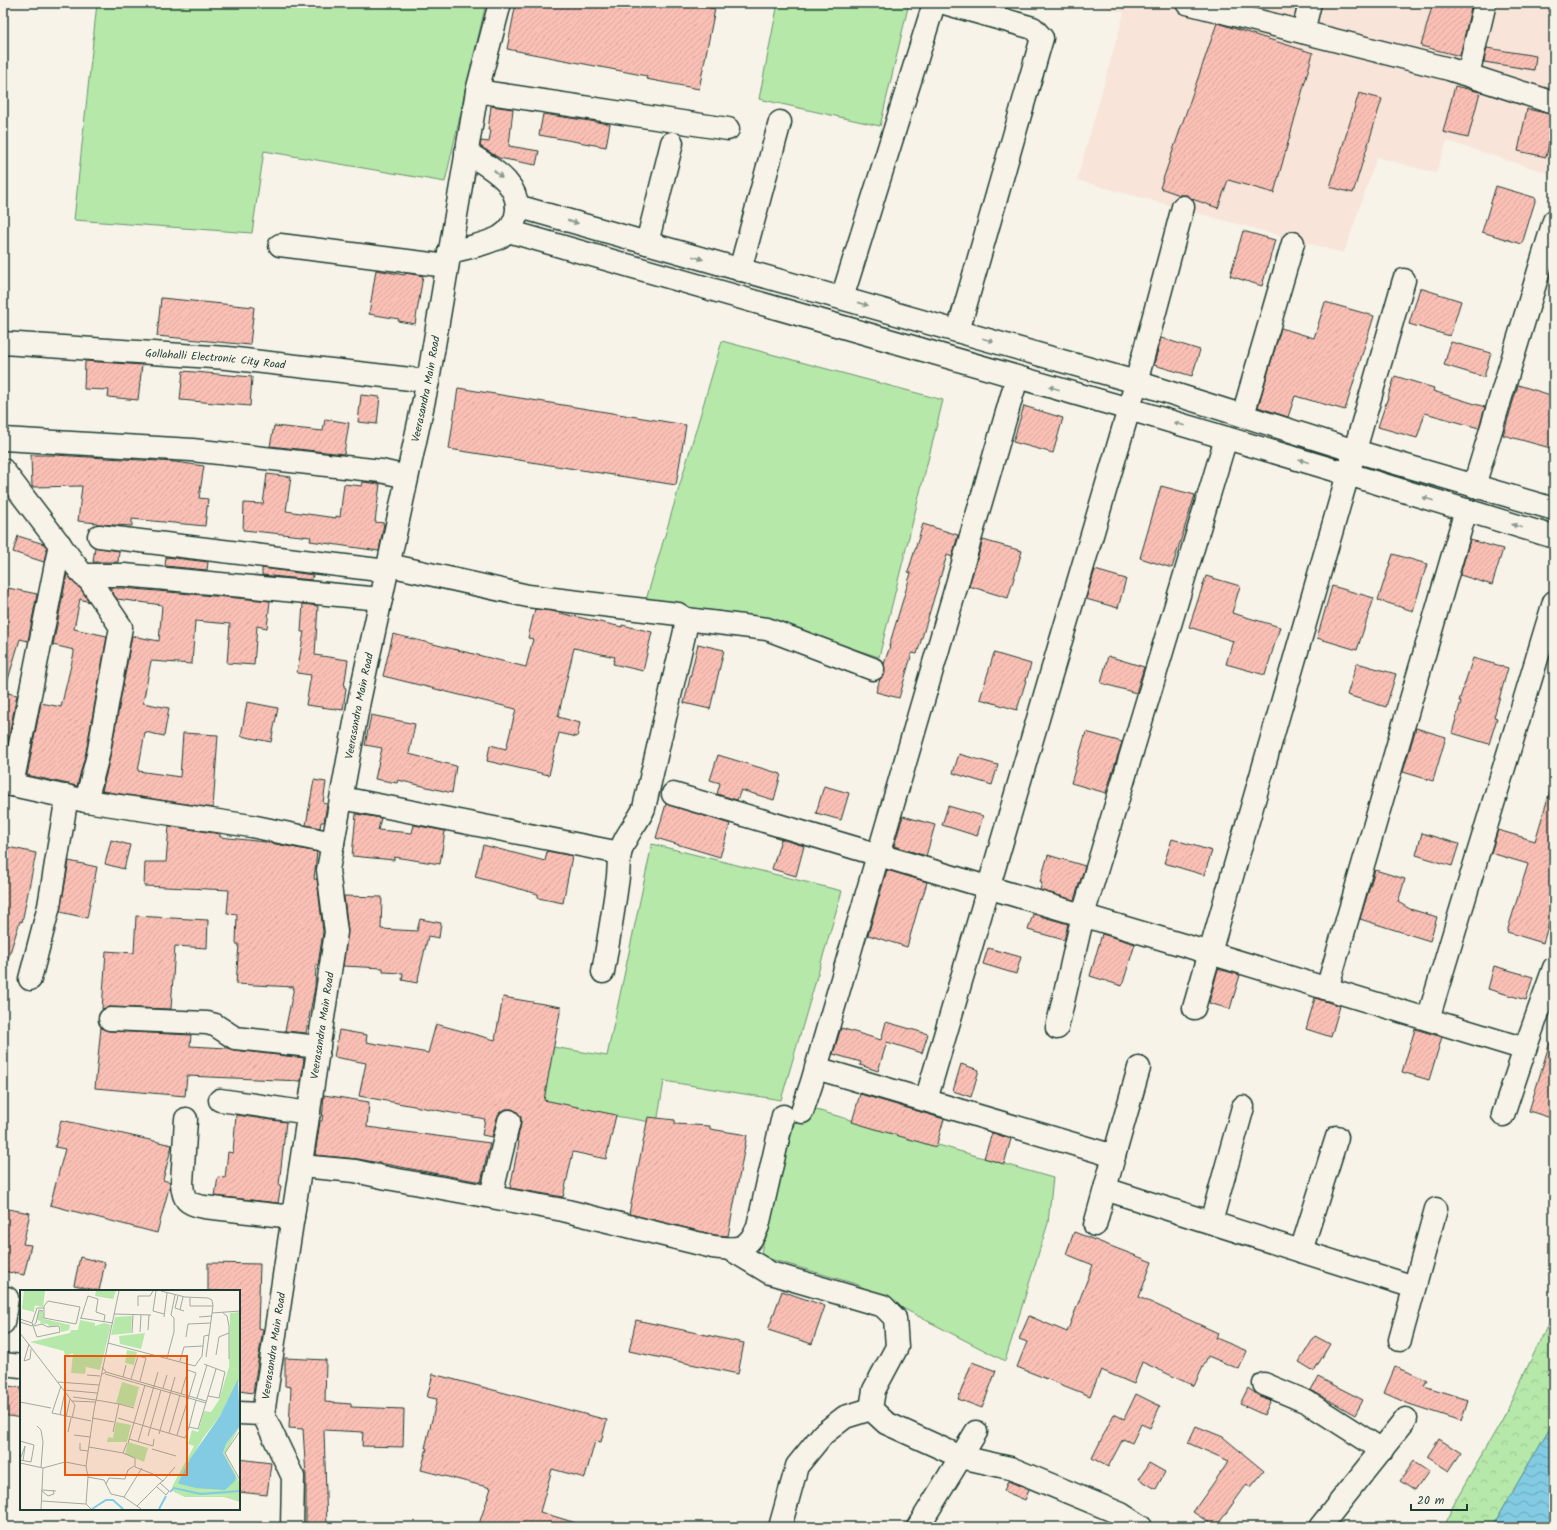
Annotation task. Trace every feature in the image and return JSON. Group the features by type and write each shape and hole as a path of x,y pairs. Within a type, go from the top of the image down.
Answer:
{"street":[{"name":"Veerasandra Main Road","path":"264,1414 336,932 328,870 359,701 428,381 477,91 500,3"},
{"path":"842,298 932,7 938,3"},
{"path":"944,3 1033,28 1042,38 958,331"},
{"path":"1187,3 1468,75 1554,103"},
{"path":"1303,32 1310,3"},
{"path":"1468,75 1485,3"},
{"path":"477,91 728,129"},
{"path":"740,270 780,122"},
{"path":"623,264 639,241 672,143"},
{"path":"280,244 448,259 499,237 508,231 514,224 517,216 515,198 507,182 488,166 466,152"},
{"path":"517,206 1136,382 1355,451 1554,509"},
{"path":"926,1100 1129,409 1183,207"},
{"path":"1474,486 1554,221"},
{"path":"508,231 1129,409 1554,537"},
{"path":"1243,415 1293,243"},
{"path":"1194,1008 1404,280"},
{"name":"Gollahalli Electronic City Road","path":"3,343 226,358 428,381"},
{"path":"732,1250 744,1246 753,1237 758,1226 792,1114 816,1068 1017,378"},
{"path":"1057,1028 1083,915 1226,438"},
{"path":"3,439 192,450 381,472 407,477"},
{"path":"3,470 83,575 90,581 121,627 98,755 76,799 30,979"},
{"path":"1327,989 1466,510"},
{"path":"99,536 388,568 528,596 678,614 686,619 767,629 873,669"},
{"path":"60,544 7,784 76,799 251,826 333,843"},
{"path":"83,575 124,574 381,599"},
{"path":"1428,1019 1554,602"},
{"path":"603,972 613,913 620,852 632,828 640,819 644,808 685,631 686,619"},
{"path":"673,794 1083,915 1526,1049"},
{"path":"342,798 620,852"},
{"path":"1503,1115 1554,968"},
{"path":"110,1019 207,1023 215,1025 235,1038 319,1047"},
{"path":"816,1068 1114,1156"},
{"path":"1095,1225 1139,1068"},
{"path":"220,1100 309,1113"},
{"path":"1211,1222 1243,1107"},
{"path":"186,1119 182,1193 187,1202 194,1206 293,1217"},
{"path":"491,1196 509,1121"},
{"path":"1301,1251 1337,1137"},
{"path":"301,1166 354,1171 563,1210 713,1247 732,1250 770,1273 883,1306 895,1318 897,1347 874,1390 871,1408"},
{"path":"1105,1189 1414,1287"},
{"path":"1400,1340 1436,1209"},
{"path":"3,1323 7,1298"},
{"path":"3,1364 20,1366"},
{"path":"1264,1384 1307,1402 1382,1450"},
{"path":"871,1408 886,1423 961,1457 1010,1468 1121,1514 1141,1527"},
{"path":"780,1527 797,1466 822,1434 845,1417 871,1408"},
{"path":"240,1413 264,1414 293,1477 292,1527"},
{"path":"1320,1527 1406,1419"},
{"path":"918,1527 976,1432"}],"shaded area":[{"path":"1088,3 1554,3 1554,175 1447,141 1436,173 1377,157 1344,253 1077,180 1124,13"}],"green space":[{"path":"97,3 486,3 445,182 264,151 252,233 74,220"},
{"path":"778,3 909,3 880,126 759,99"},
{"path":"722,341 943,400 879,657 771,622 646,600"},
{"path":"652,844 842,891 781,1100 664,1081 657,1123 537,1103 547,1046 607,1056"},
{"path":"799,1105 1053,1178 1048,1223 1005,1361 856,1284 760,1256"},
{"path":"1554,1312 1554,1418 1549,1429 1492,1527 1443,1527 1456,1500 1502,1420"}],"water":[{"path":"1554,1418 1554,1527 1492,1527 1549,1429"}],"building":[{"path":"516,3 685,3 715,9 699,89 646,79 647,76 507,49"},
{"path":"1433,3 1472,3 1460,56 1421,46"},
{"path":"1217,23 1313,53 1274,193 1228,180 1218,208 1192,199 1187,195 1180,195 1160,188"},
{"path":"1487,48 1536,56 1534,70 1484,62"},
{"path":"1455,86 1480,92 1468,138 1443,132"},
{"path":"1359,93 1382,99 1353,193 1330,187"},
{"path":"491,106 513,109 509,146 539,151 536,165 499,158 480,146 481,141 489,142 491,130 488,130"},
{"path":"1527,109 1554,115 1546,157 1518,151"},
{"path":"543,114 610,124 606,147 539,135"},
{"path":"1496,186 1536,198 1522,244 1482,232"},
{"path":"1243,231 1275,240 1262,286 1230,276"},
{"path":"376,270 405,275 406,273 423,276 415,324 398,321 399,319 369,314"},
{"path":"1420,288 1461,301 1450,336 1409,324"},
{"path":"161,298 254,307 250,345 157,336"},
{"path":"1325,302 1374,316 1345,410 1295,396 1288,417 1258,407 1281,328 1314,338"},
{"path":"1161,338 1200,350 1192,376 1154,365"},
{"path":"1451,342 1491,353 1484,377 1444,365"},
{"path":"85,361 142,365 138,400 108,397 109,390 84,389"},
{"path":"183,371 252,377 250,406 180,400"},
{"path":"1395,376 1434,388 1433,391 1485,407 1479,428 1425,413 1417,438 1378,427"},
{"path":"1518,385 1554,396 1554,449 1503,435"},
{"path":"458,388 686,425 676,485 449,449"},
{"path":"361,395 380,397 377,424 358,422"},
{"path":"1024,406 1063,418 1053,453 1013,442"},
{"path":"325,419 349,423 344,454 270,446 274,426 323,431"},
{"path":"31,455 175,462 204,466 199,498 208,499 205,526 132,519 132,526 97,524 78,521 82,486 32,487"},
{"path":"267,474 291,477 286,511 336,518 336,516 340,517 344,484 362,486 363,482 380,484 375,522 384,523 379,551 310,541 311,537 243,530 244,503 263,504"},
{"path":"1161,486 1195,495 1172,568 1140,558"},
{"path":"923,524 958,535 952,557 947,555 917,654 912,653 899,698 876,692 880,679 885,673 884,664 911,573 908,572"},
{"path":"18,536 44,544 47,548 44,562 13,552"},
{"path":"983,540 1022,551 1008,598 969,586"},
{"path":"1470,540 1503,549 1492,585 1460,575"},
{"path":"95,547 119,551 118,562 93,562"},
{"path":"1393,554 1427,564 1413,611 1378,600"},
{"path":"166,557 208,562 207,570 165,566"},
{"path":"262,568 313,575 312,580 262,575"},
{"path":"1095,570 1126,579 1118,608 1086,599"},
{"path":"67,574 81,589 89,602 80,599 74,629 107,636 86,752 77,786 27,775 41,703 61,707 74,653 74,650 53,645"},
{"path":"1206,576 1240,586 1232,613 1280,627 1265,675 1226,664 1233,641 1189,627"},
{"path":"1332,586 1374,598 1357,650 1317,638"},
{"path":"8,588 37,594 28,641 20,639 7,683 3,683 3,611"},
{"path":"109,588 270,601 267,628 257,626 254,665 227,663 230,624 195,621 192,664 151,661 143,703 169,708 164,736 145,732 138,771 180,777 183,733 218,735 213,808 102,791 110,757 132,636 159,641 162,605 117,599"},
{"path":"303,604 318,606 315,655 348,660 344,687 346,688 343,710 306,705 311,675 297,673 304,632 301,632"},
{"path":"535,609 652,632 643,671 613,664 615,657 574,648 558,717 580,723 577,737 559,733 549,775 487,761 490,745 506,749 516,709 383,676 393,634 526,667 533,639 528,638"},
{"path":"698,644 724,650 710,709 684,703"},
{"path":"994,653 1031,664 1017,710 980,699"},
{"path":"1108,656 1144,667 1136,693 1101,683"},
{"path":"1473,658 1508,668 1494,717 1497,718 1489,744 1452,733 1461,701 1459,701"},
{"path":"1357,663 1396,674 1386,707 1347,695"},
{"path":"3,692 17,695 3,766"},
{"path":"247,702 278,708 271,742 241,736"},
{"path":"371,715 415,724 409,754 456,766 452,793 398,780 397,783 375,779 382,748 365,745"},
{"path":"1416,728 1446,737 1433,781 1403,772"},
{"path":"1086,732 1122,742 1106,793 1071,783"},
{"path":"959,754 998,765 992,785 953,773"},
{"path":"718,755 781,774 774,800 741,790 737,800 717,794 720,783 710,780"},
{"path":"314,780 326,782 323,803 327,804 324,822 321,822 320,828 306,825"},
{"path":"824,786 849,793 841,820 816,813"},
{"path":"1550,791 1554,791 1554,907 1543,943 1507,932 1528,864 1491,853 1498,830 1535,841"},
{"path":"666,804 730,824 720,857 656,838"},
{"path":"948,806 983,816 977,836 942,825"},
{"path":"356,814 381,818 378,830 412,833 414,825 445,831 440,864 394,857 394,860 352,856"},
{"path":"903,816 935,825 926,856 894,846"},
{"path":"169,826 220,834 220,837 265,842 317,852 314,879 317,879 323,932 318,965 316,965 315,987 306,1033 285,1031 294,987 236,984 239,944 236,944 237,914 227,913 229,890 144,886 145,862 166,862"},
{"path":"1422,833 1459,844 1452,866 1416,855"},
{"path":"781,839 804,846 796,876 772,869"},
{"path":"1172,839 1212,851 1204,875 1164,863"},
{"path":"111,840 130,845 124,869 105,864"},
{"path":"483,845 545,861 547,851 572,856 563,903 538,898 538,894 475,877"},
{"path":"3,846 36,853 22,922 20,921 6,965 3,965"},
{"path":"1048,855 1085,866 1074,900 1040,890 1042,883 1040,882"},
{"path":"69,861 97,867 87,918 60,912"},
{"path":"887,870 927,882 907,947 868,935"},
{"path":"1375,870 1405,879 1398,902 1410,909 1437,917 1430,941 1360,919"},
{"path":"344,896 382,897 381,929 417,931 420,919 441,923 439,938 428,936 417,983 402,980 403,973 383,972 383,968 343,966 348,931"},
{"path":"1033,914 1068,924 1064,940 1028,930"},
{"path":"136,916 208,920 207,948 175,946 171,1009 111,1007 102,1009 106,951 134,953"},
{"path":"1102,934 1135,944 1122,986 1090,976"},
{"path":"988,948 1021,957 1016,974 983,964"},
{"path":"1494,966 1533,977 1526,1000 1488,989"},
{"path":"1218,969 1240,975 1230,1009 1209,1003"},
{"path":"503,997 561,1007 544,1100 616,1115 606,1159 573,1152 563,1197 510,1188 521,1124 521,1117 517,1112 512,1109 506,1109 500,1112 492,1137 482,1135 485,1119 359,1096 366,1063 334,1057 339,1030 367,1035 366,1042 428,1053 436,1024 495,1040"},
{"path":"1315,998 1340,1006 1331,1037 1306,1029"},
{"path":"886,1022 928,1034 922,1053 887,1042 878,1071 860,1065 861,1062 833,1054 841,1028 881,1040"},
{"path":"101,1027 109,1031 191,1035 190,1046 227,1048 304,1058 301,1081 187,1076 185,1096 95,1088"},
{"path":"1415,1029 1442,1037 1429,1080 1402,1072"},
{"path":"1550,1042 1554,1042 1554,1119 1529,1111"},
{"path":"961,1064 979,1070 971,1097 953,1091"},
{"path":"860,1094 944,1119 936,1147 852,1122"},
{"path":"324,1095 369,1102 367,1127 490,1143 481,1182 358,1159 315,1155 320,1121 322,1121"},
{"path":"236,1115 286,1122 279,1185 281,1186 278,1203 215,1196 218,1177 225,1178 228,1152 233,1153"},
{"path":"648,1117 675,1120 675,1124 710,1126 710,1129 747,1135 728,1236 715,1235 629,1214"},
{"path":"61,1120 172,1145 163,1180 170,1182 170,1184 157,1233 50,1205 65,1149 55,1147"},
{"path":"992,1133 1011,1139 1004,1164 984,1158"},
{"path":"3,1208 30,1213 23,1244 31,1245 24,1275 3,1271"},
{"path":"1074,1232 1152,1262 1139,1297 1218,1333 1216,1338 1247,1351 1239,1369 1208,1356 1194,1386 1142,1362 1134,1384 1101,1370 1090,1396 1017,1367 1027,1342 1019,1339 1029,1316 1067,1332 1093,1265 1066,1254"},
{"path":"80,1257 105,1263 99,1290 74,1285"},
{"path":"208,1263 260,1264 258,1328 263,1329 253,1393 240,1391 240,1290 208,1290"},
{"path":"782,1291 825,1306 812,1344 768,1330"},
{"path":"636,1320 744,1343 738,1374 629,1351"},
{"path":"1315,1336 1330,1344 1314,1371 1299,1362"},
{"path":"285,1358 326,1360 325,1402 351,1404 351,1407 404,1409 403,1447 362,1446 363,1432 324,1430 327,1527 306,1527 306,1477 303,1429 289,1428 291,1387 285,1386"},
{"path":"972,1362 996,1371 982,1408 958,1399"},
{"path":"1395,1367 1427,1380 1424,1386 1468,1400 1461,1421 1409,1404 1384,1393"},
{"path":"433,1374 607,1420 601,1442 595,1441 585,1478 552,1469 540,1512 576,1523 575,1527 478,1527 491,1488 421,1470 437,1399 427,1397"},
{"path":"1318,1377 1363,1400 1355,1415 1311,1390"},
{"path":"3,1385 20,1388 20,1418 3,1415"},
{"path":"1248,1388 1259,1396 1271,1400 1264,1415 1240,1404"},
{"path":"1136,1394 1160,1406 1150,1428 1141,1424 1132,1443 1123,1439 1108,1467 1092,1458 1114,1414 1124,1419"},
{"path":"1196,1426 1223,1437 1264,1471 1251,1487 1247,1484 1216,1527 1193,1512 1229,1461 1188,1443"},
{"path":"1439,1439 1461,1453 1449,1471 1427,1457"},
{"path":"240,1459 271,1463 267,1495 240,1492"},
{"path":"1414,1461 1429,1471 1415,1491 1400,1481"},
{"path":"1149,1463 1165,1472 1156,1489 1139,1479"},
{"path":"1008,1481 1029,1490 1025,1500 1004,1491"}]}
